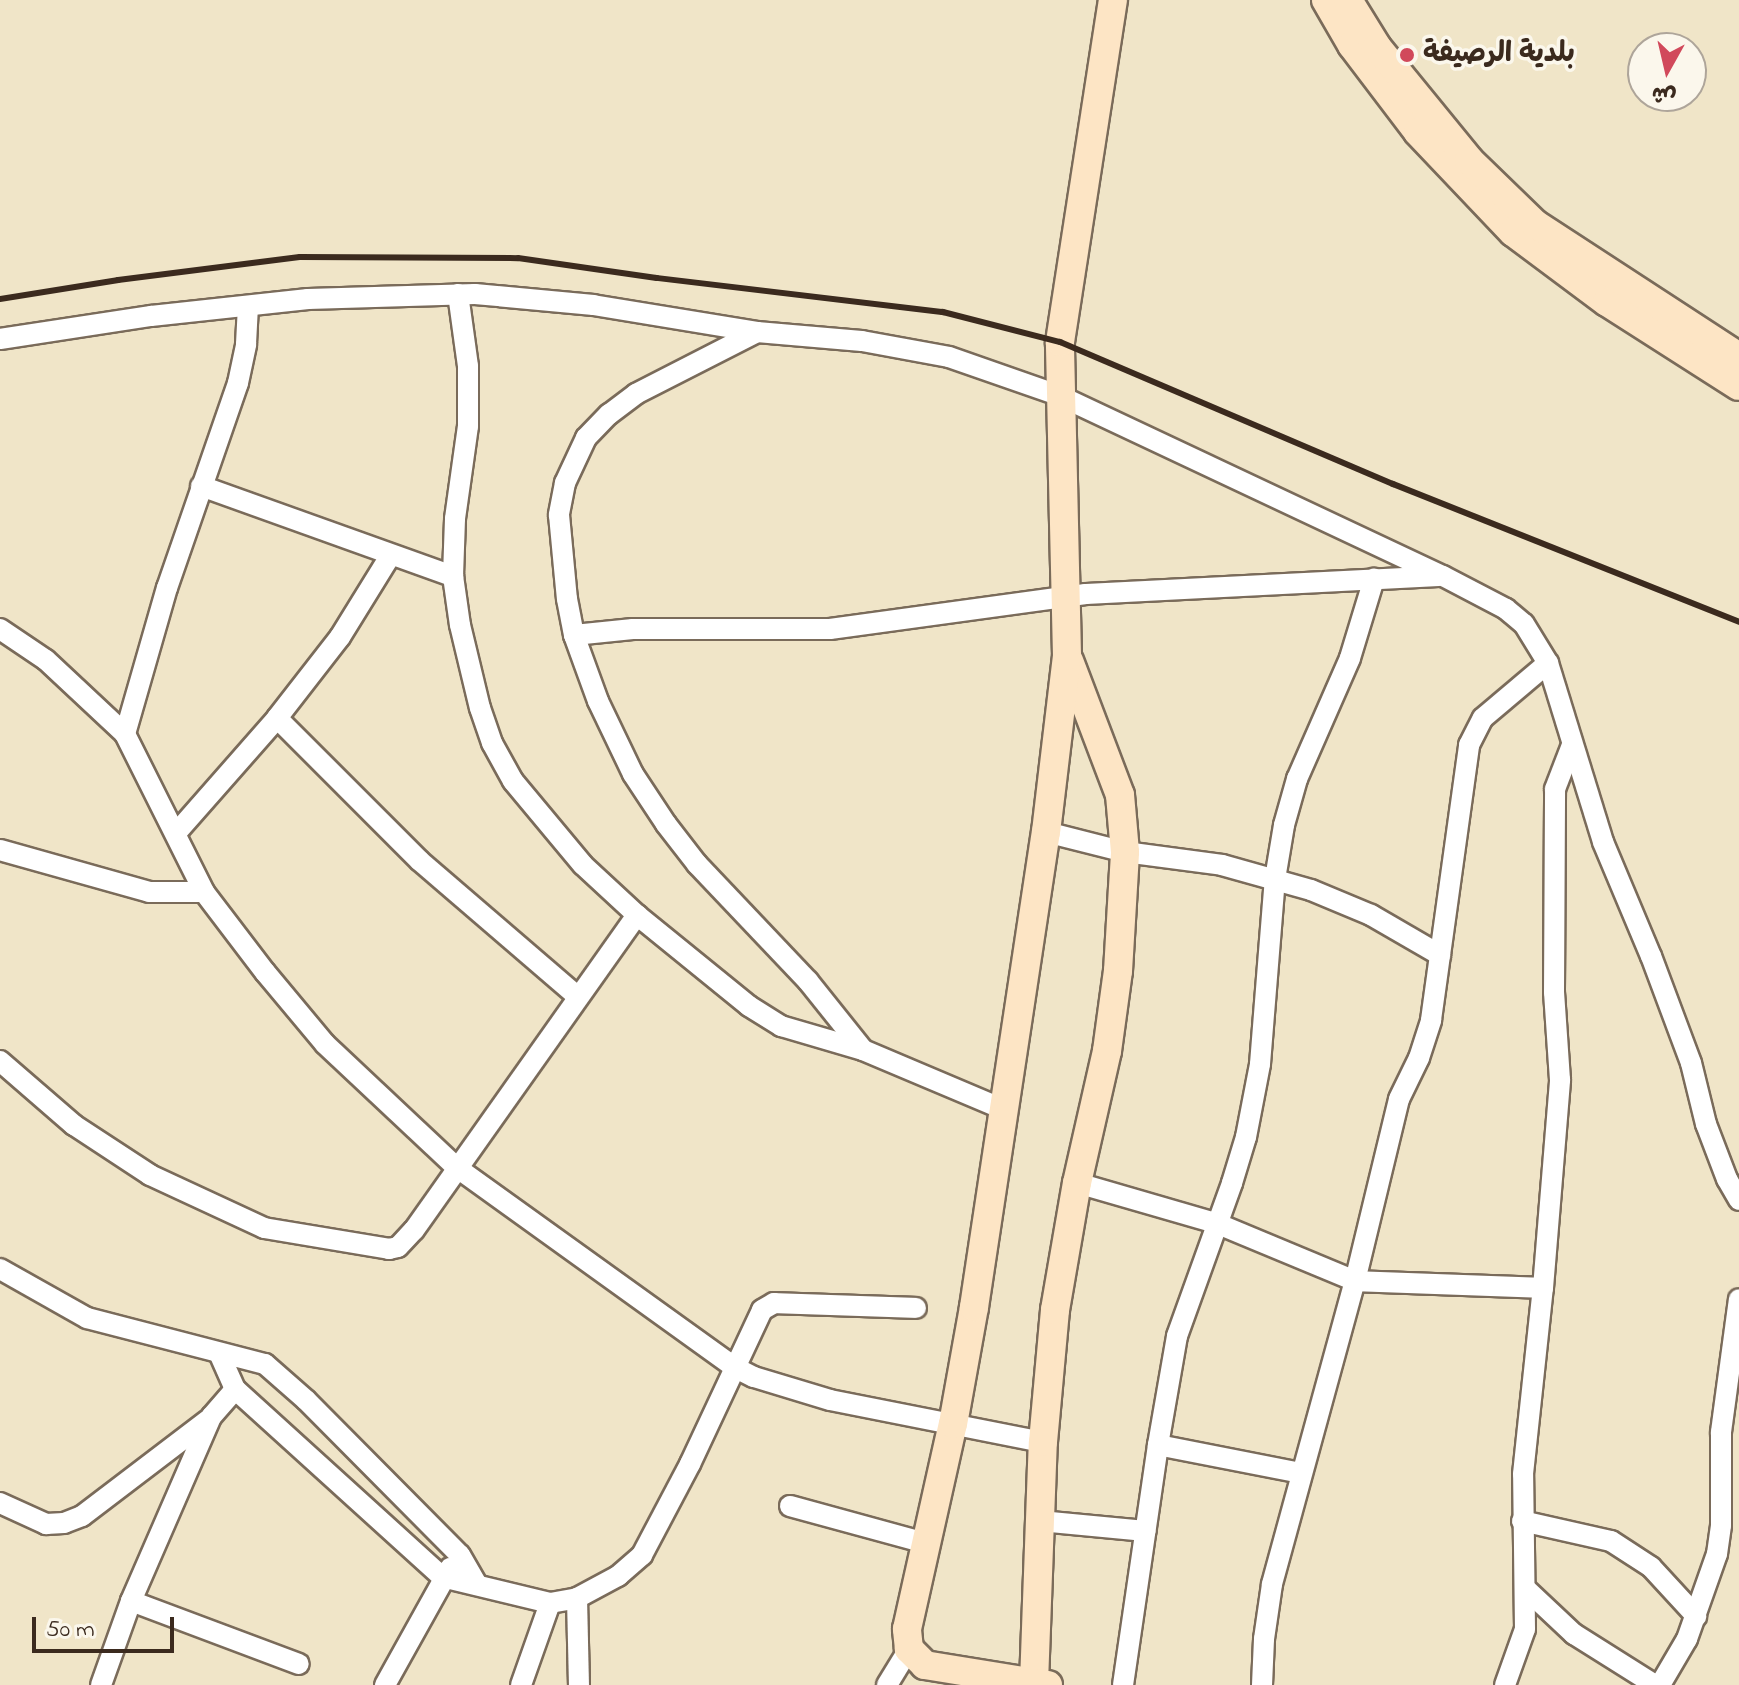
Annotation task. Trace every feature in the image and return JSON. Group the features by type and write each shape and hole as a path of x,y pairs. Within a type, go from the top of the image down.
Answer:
{"street":[{"path":"887,1685 909,1649 909,1613 953,1424 1046,832 1067,656 1058,395 1062,322 1113,0"},
{"path":"1326,0 1352,45 1418,132 1481,202 1532,248 1739,357"},
{"path":"1348,0 1377,47 1469,160 1535,224 1614,292 1739,386"},
{"path":"458,294 468,366 468,426 455,519 453,576 469,669 492,743 538,815 637,915 749,1006 781,1026 863,1050 1003,1109"},
{"path":"0,339 347,296 458,294 504,295 593,305 757,332 862,341 949,357 1058,395 1443,576 1515,616 1537,642 1548,663 1611,864 1651,956 1691,1063 1706,1124 1727,1179 1739,1200"},
{"path":"125,734 167,588 238,383 247,333 248,306"},
{"path":"757,332 636,394 609,414 586,438 565,483 559,515 561,559 574,635 616,737 666,824 697,864 808,981 863,1050"},
{"path":"201,486 453,576"},
{"path":"177,832 277,718 340,637 390,556"},
{"path":"574,635 633,629 830,629 1064,597 1443,576"},
{"path":"1123,1685 1177,1336 1246,1137 1260,1064 1275,879 1297,779 1350,658 1374,579"},
{"path":"0,629 46,660 125,734 177,832 204,892 325,1044 456,1167 734,1367 766,1382 804,1393 1043,1442"},
{"path":"909,1649 918,1660 934,1668 1041,1684 1040,1521 1043,1442 1055,1310 1077,1183 1107,1051 1118,971 1125,852 1120,795 1067,656"},
{"path":"1262,1685 1272,1584 1355,1281 1399,1099 1419,1058 1431,1020 1469,745 1483,718 1548,663"},
{"path":"277,718 420,861 577,996"},
{"path":"1055,755 1062,744 1075,738 1105,749"},
{"path":"1505,1685 1525,1629 1523,1474 1543,1288 1560,1080 1554,992 1555,789 1572,745"},
{"path":"1046,832 1125,852 1222,865 1275,879 1371,915 1440,955"},
{"path":"0,850 149,892 204,892"},
{"path":"0,1061 74,1125 150,1175 264,1228 375,1248 398,1247 414,1230 637,915"},
{"path":"1077,1183 1216,1223 1355,1281 1543,1288"},
{"path":"0,1269 87,1318 219,1353 241,1355 265,1364 306,1400 460,1555 477,1585"},
{"path":"1526,1589 1574,1634 1658,1685 1696,1616 1717,1554 1730,1530 1721,1432 1739,1299"},
{"path":"219,1353 235,1389 442,1577 550,1603 577,1598 618,1576 642,1555 690,1464 759,1314 774,1303 916,1308"},
{"path":"0,1503 46,1524 73,1520 211,1417 235,1389"},
{"path":"101,1685 131,1601 211,1417"},
{"path":"1158,1445 1301,1473"},
{"path":"790,1506 925,1543"},
{"path":"1040,1521 1146,1531"},
{"path":"1522,1521 1586,1533 1619,1545 1651,1567 1696,1616"},
{"path":"385,1685 442,1577 460,1555"},
{"path":"577,1598 583,1684"},
{"path":"131,1601 299,1664"},
{"path":"521,1685 550,1603"}],"railway":[{"path":"0,299 118,280 300,257 518,258 943,312 1060,342 1393,484 1739,622"}],"place":[{"name":"بلدية الرصيفة","path":"1407,55"}]}
